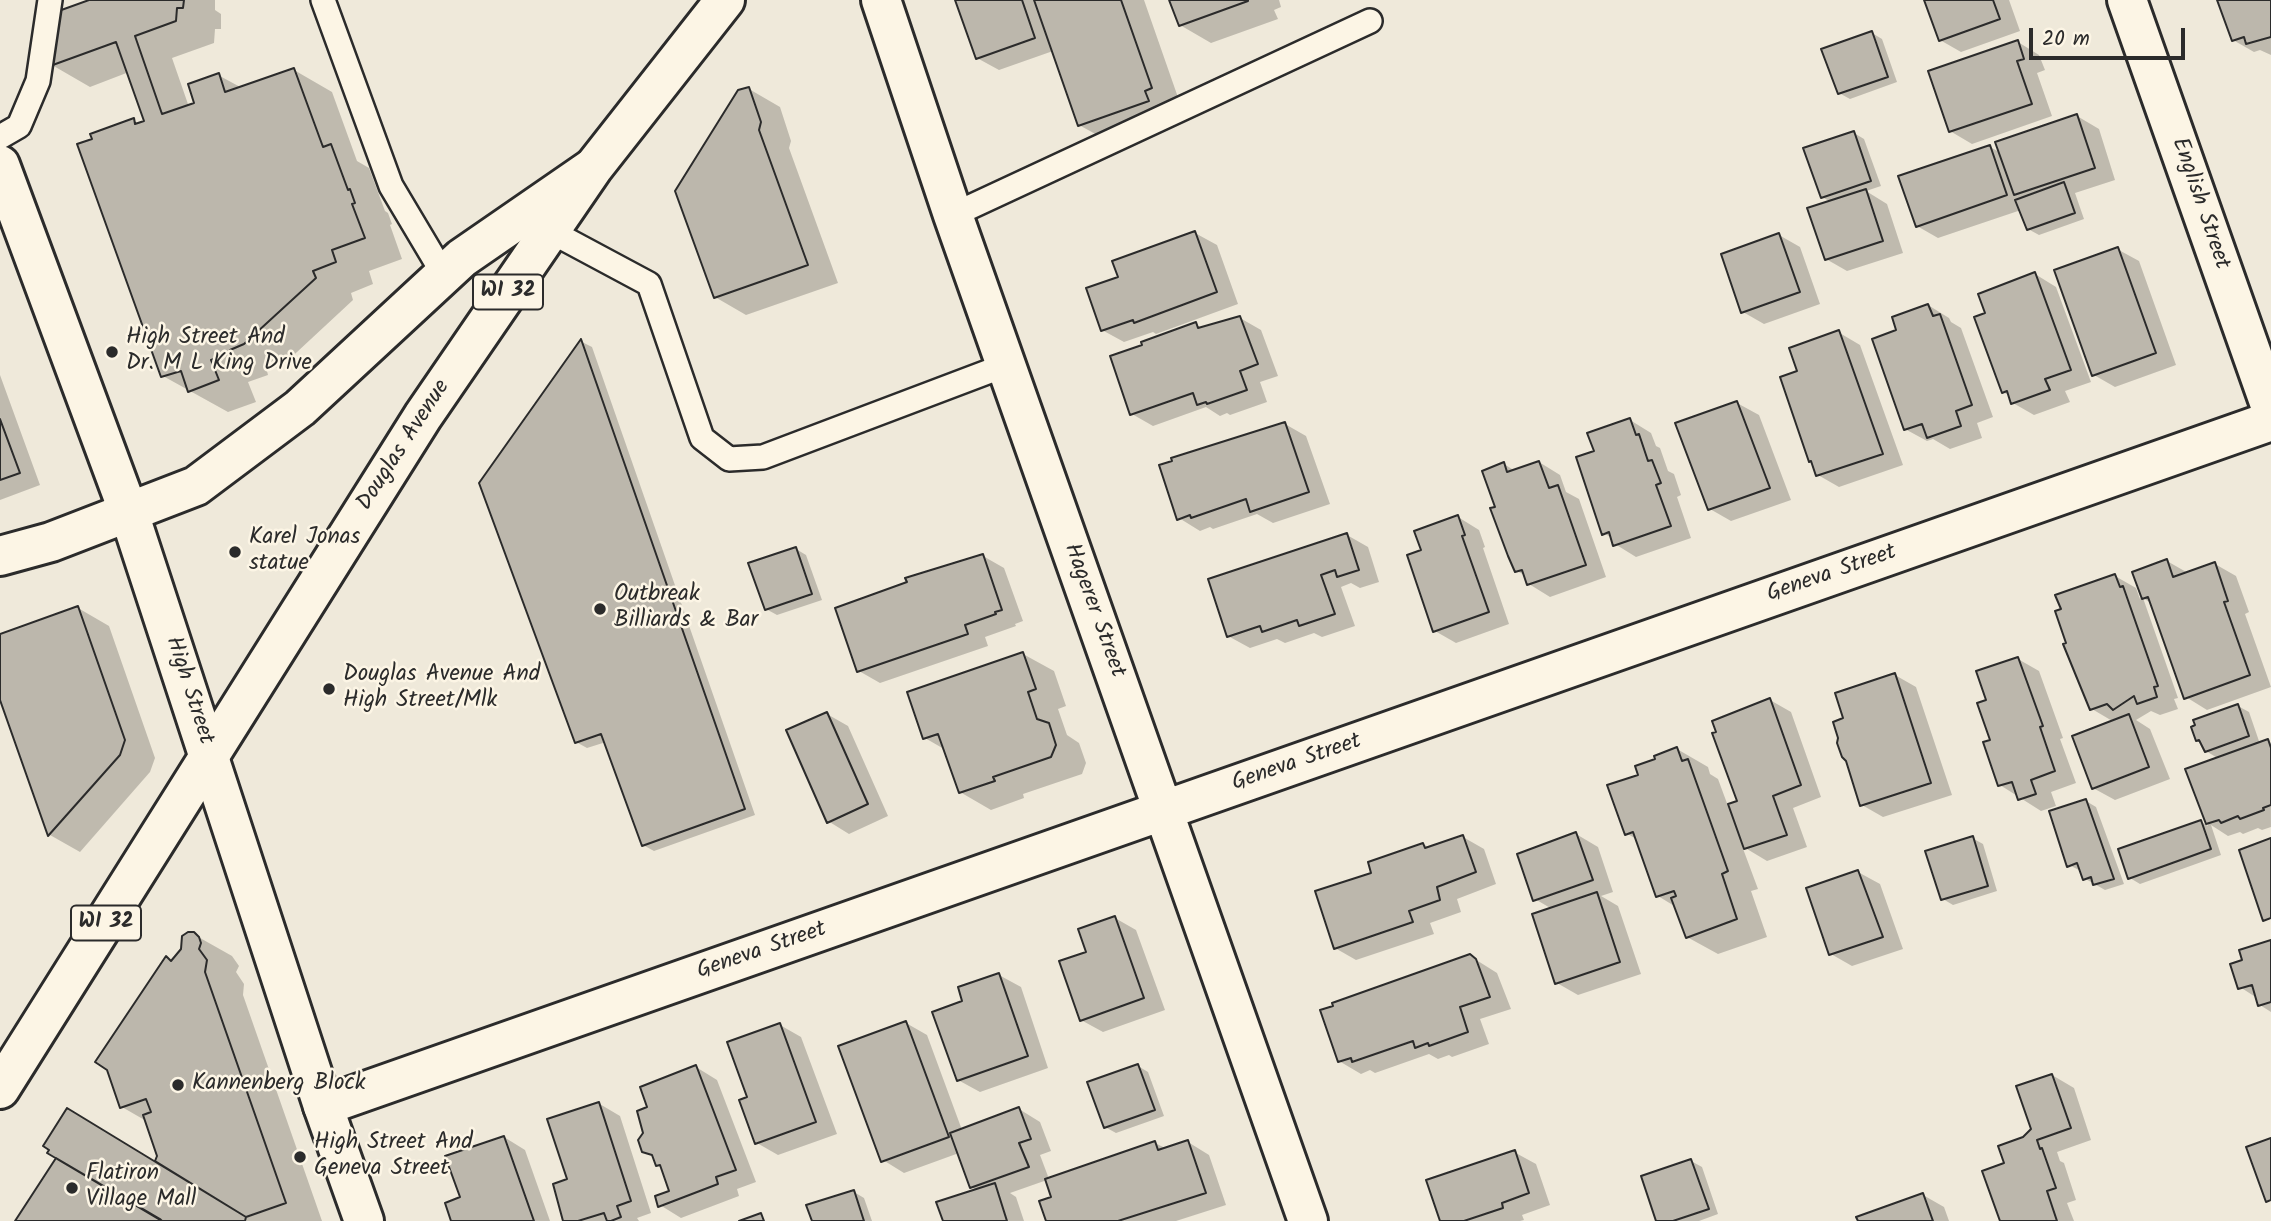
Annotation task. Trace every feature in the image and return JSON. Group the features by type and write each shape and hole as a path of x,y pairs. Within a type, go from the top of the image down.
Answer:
{"street":[{"name":"Douglas Avenue","path":"0,1089 423,416 593,168 725,0"},
{"name":"Hagerer Street","path":"881,0 953,215 1308,1221"},
{"name":"English Street","path":"2127,0 2271,408"},
{"name":"High Street","path":"0,165 129,513 323,1106 364,1221"},
{"path":"0,555 51,542 196,486 300,408 462,258 593,168"},
{"name":"Geneva Street","path":"323,1106 2271,421"}],"lane":[{"path":"0,137 19,126 38,81 50,0"},
{"path":"323,0 391,186 444,275"},
{"path":"953,215 1370,20"},
{"path":"550,231 649,284 702,438 729,459 763,457 1006,365"}],"building":[{"path":"89,0 184,0 183,8 177,8 176,21 135,36 162,114 194,103 188,84 219,73 225,92 294,68 323,147 331,144 348,190 350,189 355,203 352,204 365,238 332,250 336,262 313,271 316,278 244,344 230,350 231,353 211,360 219,380 188,392 181,371 161,377 77,144 92,139 90,134 134,118 135,124 144,121 116,42 50,66 53,13"},
{"path":"955,0 1022,0 1035,38 976,59"},
{"path":"1034,0 1121,0 1152,88 1145,91 1149,101 1078,126"},
{"path":"1169,0 1248,0 1248,1 1179,26"},
{"path":"1924,0 1993,0 2000,19 1939,41"},
{"path":"2217,0 2271,0 2271,37 2246,44 2244,37 2232,41"},
{"path":"1872,31 1888,77 1838,94 1821,49"},
{"path":"2018,40 2024,59 2017,61 2032,104 1949,132 1928,71"},
{"path":"749,87 761,122 759,130 808,265 714,298 675,191 738,90"},
{"path":"2077,114 2095,168 2014,195 1995,142"},
{"path":"1854,131 1871,181 1821,198 1803,148"},
{"path":"1990,145 2007,195 1916,227 1898,176"},
{"path":"2064,182 2075,213 2027,230 2015,200"},
{"path":"1866,189 1883,241 1825,260 1807,208"},
{"path":"1195,231 1217,292 1134,323 1133,320 1101,331 1086,288 1118,277 1112,261"},
{"path":"1779,233 1800,292 1741,313 1721,254"},
{"path":"2118,247 2156,353 2092,376 2054,270"},
{"path":"2035,272 2071,370 2045,379 2050,390 2011,404 2007,391 2002,393 1974,317 1985,313 1978,294"},
{"path":"1928,304 1933,316 1940,314 1972,405 1956,411 1961,426 1927,438 1922,424 1904,430 1872,339 1896,330 1892,317"},
{"path":"1240,316 1258,364 1240,371 1247,390 1197,405 1193,393 1130,415 1110,356 1196,322 1198,328"},
{"path":"1839,330 1883,454 1816,476 1780,377 1797,371 1789,348"},
{"name":"Outbreak Billiards & Bar","path":"581,339 745,809 642,846 601,734 575,743 479,483"},
{"path":"1737,401 1770,488 1708,510 1675,423"},
{"path":"1630,418 1636,435 1639,434 1648,461 1652,460 1661,483 1656,485 1671,526 1613,546 1609,532 1602,535 1576,457 1594,451 1587,433"},
{"path":"0,419 20,473 0,480"},
{"path":"1285,422 1309,492 1250,512 1246,499 1191,518 1190,515 1177,520 1159,465 1172,461 1171,458"},
{"path":"1539,461 1549,488 1558,485 1586,565 1527,585 1522,570 1515,572 1508,556 1490,508 1495,507 1482,471 1504,462 1507,472"},
{"path":"1458,515 1465,535 1462,536 1489,612 1433,632 1407,555 1421,550 1414,531"},
{"path":"1347,533 1359,570 1337,577 1335,570 1321,575 1335,614 1299,626 1297,620 1262,632 1260,626 1227,637 1208,579"},
{"path":"796,547 812,594 765,610 748,563"},
{"path":"983,554 1002,610 965,625 968,634 857,672 835,608 907,582 905,578"},
{"path":"2167,559 2173,577 2215,562 2228,601 2224,602 2250,675 2184,699 2148,597 2142,599 2132,572"},
{"path":"2115,574 2120,587 2123,586 2158,686 2154,687 2157,697 2137,704 2134,696 2113,710 2107,704 2090,710 2063,644 2066,643 2055,611 2061,609 2055,595"},
{"path":"78,606 125,740 120,755 48,836 0,700 0,634"},
{"path":"1023,652 1036,689 1028,692 1037,719 1049,723 1056,745 1051,757 993,777 995,781 959,793 938,734 923,739 907,692"},
{"path":"2018,657 2043,726 2040,727 2055,771 2031,780 2036,794 2018,800 2012,782 1998,786 1983,742 1990,740 1977,703 1986,700 1976,671"},
{"path":"1895,673 1931,783 1860,806 1846,761 1837,743 1833,722 1843,718 1835,693"},
{"path":"1770,698 1801,785 1773,796 1787,835 1744,849 1728,804 1737,801 1712,733 1716,732 1712,721"},
{"path":"2238,704 2249,736 2205,752 2199,740 2196,741 2191,727 2195,725 2193,720"},
{"path":"827,712 868,804 827,823 786,730"},
{"path":"2129,714 2149,767 2092,789 2072,736"},
{"path":"2268,739 2271,748 2271,805 2240,819 2238,816 2221,823 2219,820 2206,824 2185,769"},
{"path":"1677,747 1682,761 1688,759 1728,871 1722,874 1737,919 1686,938 1671,898 1676,896 1674,891 1656,897 1633,832 1625,835 1607,785 1638,775 1635,766"},
{"path":"2086,799 2114,879 2093,885 2091,877 2083,880 2077,863 2067,867 2049,811"},
{"path":"2201,820 2211,849 2128,879 2118,849"},
{"path":"1576,832 1593,880 1533,901 1517,854"},
{"path":"1463,835 1476,872 1437,887 1440,900 1409,911 1413,922 1334,949 1315,891 1371,873 1368,862 1423,843 1425,848"},
{"path":"1973,836 1988,886 1941,900 1925,851"},
{"path":"2271,838 2271,918 2263,921 2239,850"},
{"path":"1858,870 1883,937 1829,955 1806,888"},
{"path":"1597,892 1620,962 1555,984 1532,914"},
{"path":"1115,916 1144,998 1080,1021 1059,961 1086,952 1078,929"},
{"name":"Kannenberg Block","path":"194,932 199,937 199,949 207,960 205,972 286,1203 246,1217 155,1161 157,1156 143,1115 151,1112 146,1099 120,1108 107,1070 95,1062 166,956 171,961 181,949 182,936"},
{"path":"2271,940 2271,1002 2258,1006 2252,985 2238,989 2230,964 2242,960 2239,950"},
{"path":"1470,954 1476,959 1490,997 1460,1007 1468,1032 1429,1046 1428,1043 1415,1048 1413,1041 1352,1062 1351,1058 1338,1062 1320,1010 1333,1006 1332,1003"},
{"path":"999,973 1028,1056 957,1081 932,1012 962,1001 958,987"},
{"path":"906,1021 949,1137 881,1162 838,1046"},
{"path":"780,1023 816,1122 755,1144 739,1100 747,1097 727,1042"},
{"path":"1138,1064 1155,1110 1104,1128 1087,1082"},
{"path":"696,1065 736,1170 716,1177 718,1184 658,1207 655,1196 669,1191 660,1165 656,1166 652,1155 642,1152 638,1140 643,1133 637,1111 647,1107 640,1087"},
{"path":"2052,1074 2071,1128 2037,1140 2056,1188 2047,1191 2057,1221 2000,1221 1982,1171 2004,1163 1998,1146 2023,1137 2031,1129 2016,1086"},
{"path":"599,1102 631,1201 617,1206 621,1217 611,1221 607,1221 604,1213 578,1221 563,1221 553,1184 567,1179 547,1119"},
{"path":"1019,1107 1031,1139 1019,1143 1029,1167 970,1188 950,1133"},
{"path":"67,1108 246,1217 245,1221 162,1221 47,1153 49,1150 43,1146"},
{"path":"504,1136 534,1221 451,1221 445,1203 460,1197 445,1156"},
{"path":"2271,1138 2271,1200 2266,1202 2246,1147"},
{"path":"1188,1140 1206,1193 1118,1221 1046,1221 1039,1201 1051,1197 1045,1179 1155,1141 1158,1150"},
{"path":"1515,1150 1529,1193 1502,1203 1503,1208 1464,1221 1440,1221 1426,1180"},
{"name":"Flatiron Village Mall","path":"56,1158 160,1219 162,1221 15,1221"},
{"path":"1691,1159 1709,1209 1673,1221 1656,1221 1641,1176"},
{"path":"995,1183 1007,1221 943,1221 936,1202"},
{"path":"854,1190 864,1221 812,1221 806,1205"},
{"path":"1923,1193 1933,1221 1858,1221 1856,1217"},
{"path":"761,1213 764,1221 739,1221"}],"place":[{"name":"High Street And Dr. M L King Drive","path":"112,352"},
{"name":"Karel Jonas statue","path":"235,552"},
{"name":"Outbreak Billiards & Bar","path":"600,609"},
{"name":"Douglas Avenue And High Street/Mlk","path":"329,689"},
{"name":"Kannenberg Block","path":"178,1085"},
{"name":"High Street And Geneva Street","path":"300,1157"},
{"name":"Flatiron Village Mall","path":"72,1188"}]}
